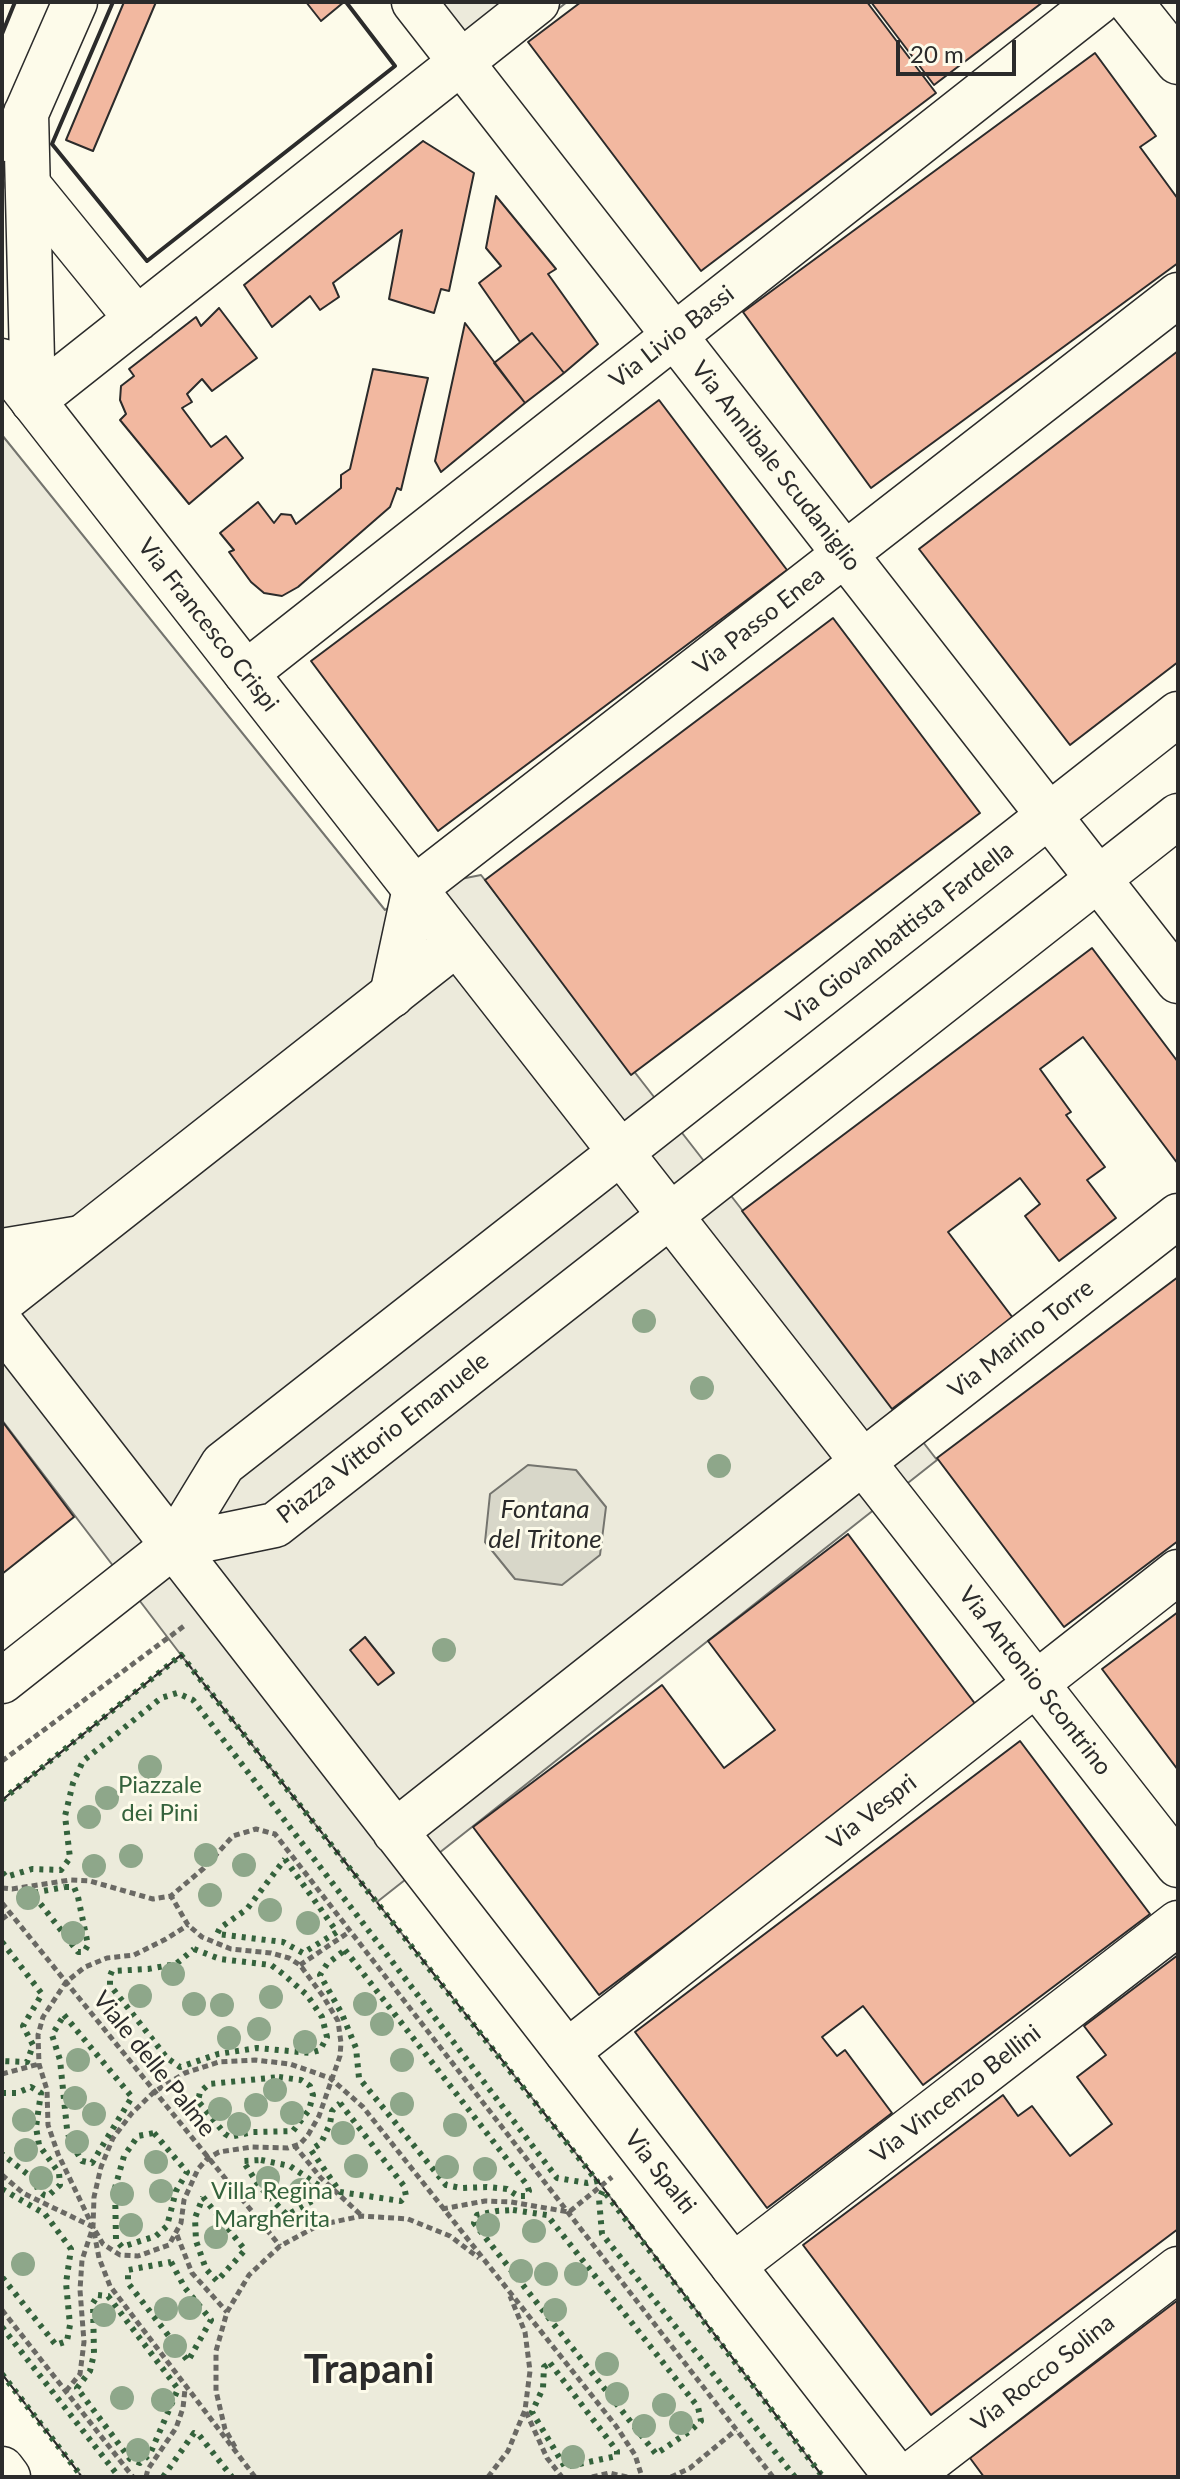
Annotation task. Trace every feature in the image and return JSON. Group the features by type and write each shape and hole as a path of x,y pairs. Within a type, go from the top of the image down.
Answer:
{"street":[{"path":"33,401 15,177 26,113 75,2"},
{"name":"Via Annibale Scudaniglio","path":"414,2 1178,981"},
{"path":"33,401 537,2"},
{"name":"Via Livio Bassi","path":"246,673 1098,2"},
{"path":"1130,2 1178,62"},
{"path":"15,177 137,319"},
{"name":"Via Passo Enea","path":"415,888 1178,295"},
{"name":"Via Francesco Crispi","path":"2,361 671,1215"},
{"name":"Via Giovanbattista Fardella","path":"621,1152 1178,714"},
{"path":"671,1215 1178,816"},
{"path":"392,995 415,888"},
{"path":"2,1301 457,943"},
{"path":"2,1681 173,1546 223,1464 621,1152"},
{"name":"Via Antonio Scontrino","path":"671,1215 1178,1865"},
{"name":"Piazza Vittorio Emanuele","path":"173,1546 275,1525 671,1215"},
{"name":"Via Marino Torre","path":"395,1832 1178,1216"},
{"path":"2,1251 81,1238"},
{"name":"Via Spalti","path":"2,1325 897,2477"},
{"name":"Via Vespri","path":"567,2052 1178,1572"},
{"name":"Via Vincenzo Bellini","path":"733,2266 1178,1923"},
{"name":"Via Rocco Solina","path":"908,2477 1178,2269"},
{"path":"2,2469 8,2477"}],"path":[{"path":"2,1761 191,1621 214,1599"},
{"path":"2,1888 70,1880 90,1881 153,1899 171,1896 204,1868 233,1836 256,1829 275,1834 773,2477"},
{"path":"171,1896 188,1925 202,1937 218,1945 271,1953 300,1965 338,2021 340,2056 319,2116 300,2144 276,2149 252,2147 219,2152 207,2159 198,2169 184,2200 176,2234 169,2245 138,2256 120,2255 103,2244 58,2154 48,2125 47,2090 39,2064 38,2035 43,2017 66,1982 85,1967 107,1958 134,1955 188,1925"},
{"name":"Viale delle Palme","path":"2,1903 280,2246"},
{"path":"2,1919 10,1913"},
{"path":"300,1965 349,1932"},
{"path":"255,2477 110,2286 99,2258 93,2227 94,2197 101,2167 113,2138 132,2113 154,2092 185,2073 219,2062 255,2060 290,2064 330,2078 363,2107 616,2426 635,2455 642,2477"},
{"path":"2,2074 39,2064"},
{"path":"294,2145 321,2178 362,2216"},
{"path":"442,2209 485,2201 569,2212 645,2153"},
{"path":"2,2175 23,2193 93,2227"},
{"path":"244,2464 225,2429 216,2391 216,2351 227,2312 249,2275 280,2246 319,2225 362,2216 408,2219 450,2236 486,2264 510,2295 525,2332 530,2371 525,2410 508,2451 488,2477"},
{"path":"66,2391 80,2374 84,2342 80,2290 82,2260 93,2227"},
{"path":"176,2234 192,2273 227,2312"},
{"path":"2,2310 133,2477"},
{"path":"146,2477 148,2469 176,2428 186,2388"},
{"path":"525,2410 547,2458 562,2477"},
{"path":"671,2477 690,2468 736,2430"},
{"path":"592,2477 609,2473 627,2477"}],"green space":[{"name":"Villa Regina Margherita","path":"181,1655 601,2185 823,2477 82,2477 2,2374 2,1800"}],"shaded area":[{"path":"414,2 567,2 472,77"},
{"path":"2,435 385,910 415,888 481,875 937,1460 377,1902 181,1655 2,1420"}],"water":[{"name":"Fontana del Tritone","path":"528,1465 576,1470 606,1507 600,1555 562,1585 515,1579 485,1542 490,1494"}],"building":[{"path":"124,2 156,2 93,151 66,140"},
{"path":"306,2 344,2 321,21"},
{"path":"581,2 867,2 936,93 701,271 528,42"},
{"path":"871,2 1043,2 934,85"},
{"path":"1095,53 1156,136 1140,147 1178,199 1178,263 871,488 743,312"},
{"path":"423,141 474,173 449,291 441,289 434,313 389,299 402,230 333,283 339,297 320,310 310,296 272,327 244,285"},
{"path":"496,196 556,269 548,274 598,344 564,373 532,333 520,342 479,283 501,266 486,248"},
{"path":"219,308 257,358 212,391 202,379 187,394 192,402 182,408 211,447 226,436 243,458 189,504 120,420 126,414 120,400 121,386 134,376 129,369 196,317 201,326"},
{"path":"465,323 525,403 441,472 435,461"},
{"path":"532,333 564,373 525,403 494,363"},
{"path":"1178,351 1178,662 1070,745 919,549"},
{"path":"373,369 428,378 401,490 397,488 390,507 298,587 282,596 264,593 251,582 229,552 234,550 220,533 258,502 274,523 281,514 291,515 296,524 341,488 341,475 350,469"},
{"path":"659,400 787,570 438,831 311,661"},
{"path":"833,618 980,813 631,1075 485,880"},
{"path":"1092,948 1178,1062 1178,1164 1083,1037 1040,1069 1071,1112 1066,1115 1105,1167 1087,1180 1116,1218 1059,1261 1025,1216 1040,1204 1020,1178 948,1232 1013,1318 892,1409 742,1211"},
{"path":"1178,1277 1178,1541 1064,1627 937,1458"},
{"path":"2,1421 74,1517 2,1574"},
{"path":"848,1534 979,1709 599,1995 473,1827 662,1685 724,1768 775,1730 708,1641"},
{"path":"1178,1612 1178,1770 1102,1669"},
{"path":"365,1637 394,1673 378,1685 350,1650"},
{"path":"1020,1741 1150,1914 923,2085 863,2006 822,2037 837,2056 845,2050 892,2113 767,2208 635,2032"},
{"path":"1178,1955 1178,2229 931,2415 803,2245 1003,2095 1018,2116 1032,2106 1070,2156 1112,2124 1077,2077 1106,2055 1084,2026"},
{"path":"1178,2300 1178,2477 984,2477 970,2458"}],"hedge":[{"path":"2,1800 181,1655 597,2181 587,2183 557,2178 193,1700 177,1693 161,1698 83,1761 73,1783 65,1816 70,1858 61,1870 32,1869 6,1877 2,1872"},
{"path":"285,1859 337,1932 303,1953 283,1942 217,1934 220,1928 247,1909 285,1859"},
{"path":"65,1887 74,1887 78,1897 88,1945 84,1952 78,1952 32,1893 65,1887"},
{"path":"2,1942 42,1994 23,2026 33,2045 27,2062 2,2061"},
{"path":"194,1949 220,1959 271,1965 283,1974 307,1995 322,2017 327,2037 320,2050 310,2053 257,2048 218,2054 180,2067 167,2058 110,1985 110,1976 112,1971 176,1964 194,1949"},
{"path":"345,1950 527,2185 529,2191 525,2196 518,2196 507,2189 446,2185 359,2078 356,2048 342,2014 320,1975 327,1964 345,1950"},
{"path":"64,2015 132,2097 92,2163 82,2161 67,2129 60,2060 52,2035 64,2015"},
{"path":"279,2077 301,2080 310,2086 313,2095 309,2110 293,2131 253,2132 230,2137 198,2101 200,2092 209,2084 279,2077"},
{"path":"2,2093 17,2093 31,2087 41,2093 36,2127 39,2145 59,2173 60,2185 48,2196 44,2195 38,2190 35,2180 2,2154"},
{"path":"340,2103 404,2186 406,2196 401,2201 340,2192 311,2150 321,2143 332,2111 340,2103"},
{"path":"154,2133 187,2172 176,2191 167,2226 156,2236 122,2247 116,2240 115,2188 124,2156 138,2136 154,2133"},
{"path":"261,2160 290,2166 321,2187 325,2194 287,2215 259,2186 243,2161 261,2160"},
{"path":"2,2189 45,2214 71,2249 66,2283 70,2325 67,2341 56,2345 2,2277"},
{"path":"795,2477 602,2234 599,2199 603,2190 823,2477"},
{"path":"203,2197 245,2250 217,2281 206,2269 196,2241 195,2218 203,2197"},
{"path":"513,2210 547,2215 698,2407 701,2421 690,2431 656,2454 474,2223 477,2215 513,2210"},
{"path":"171,2262 185,2288 211,2320 188,2361 128,2283 128,2270 171,2262"},
{"path":"98,2295 108,2296 178,2389 150,2454 140,2463 130,2459 77,2388 90,2371 94,2354 93,2303 98,2295"},
{"path":"2,2327 119,2477"},
{"path":"550,2363 617,2451 617,2456 565,2467 532,2412 543,2388 544,2367 550,2363"},
{"path":"2,2374 82,2477"},
{"path":"163,2477 194,2433 199,2435 232,2477"}],"fence":[{"path":"2,1800 181,1655 601,2185 823,2477"},
{"path":"2,2374 82,2477"}],"wall":[{"path":"2,34 15,2"},
{"path":"113,2 52,144 147,261 395,66 346,2"}],"district":[{"name":"Trapani","path":"369,2370"}],"park label":[{"name":"Piazzale dei Pini","path":"160,1799"}]}
